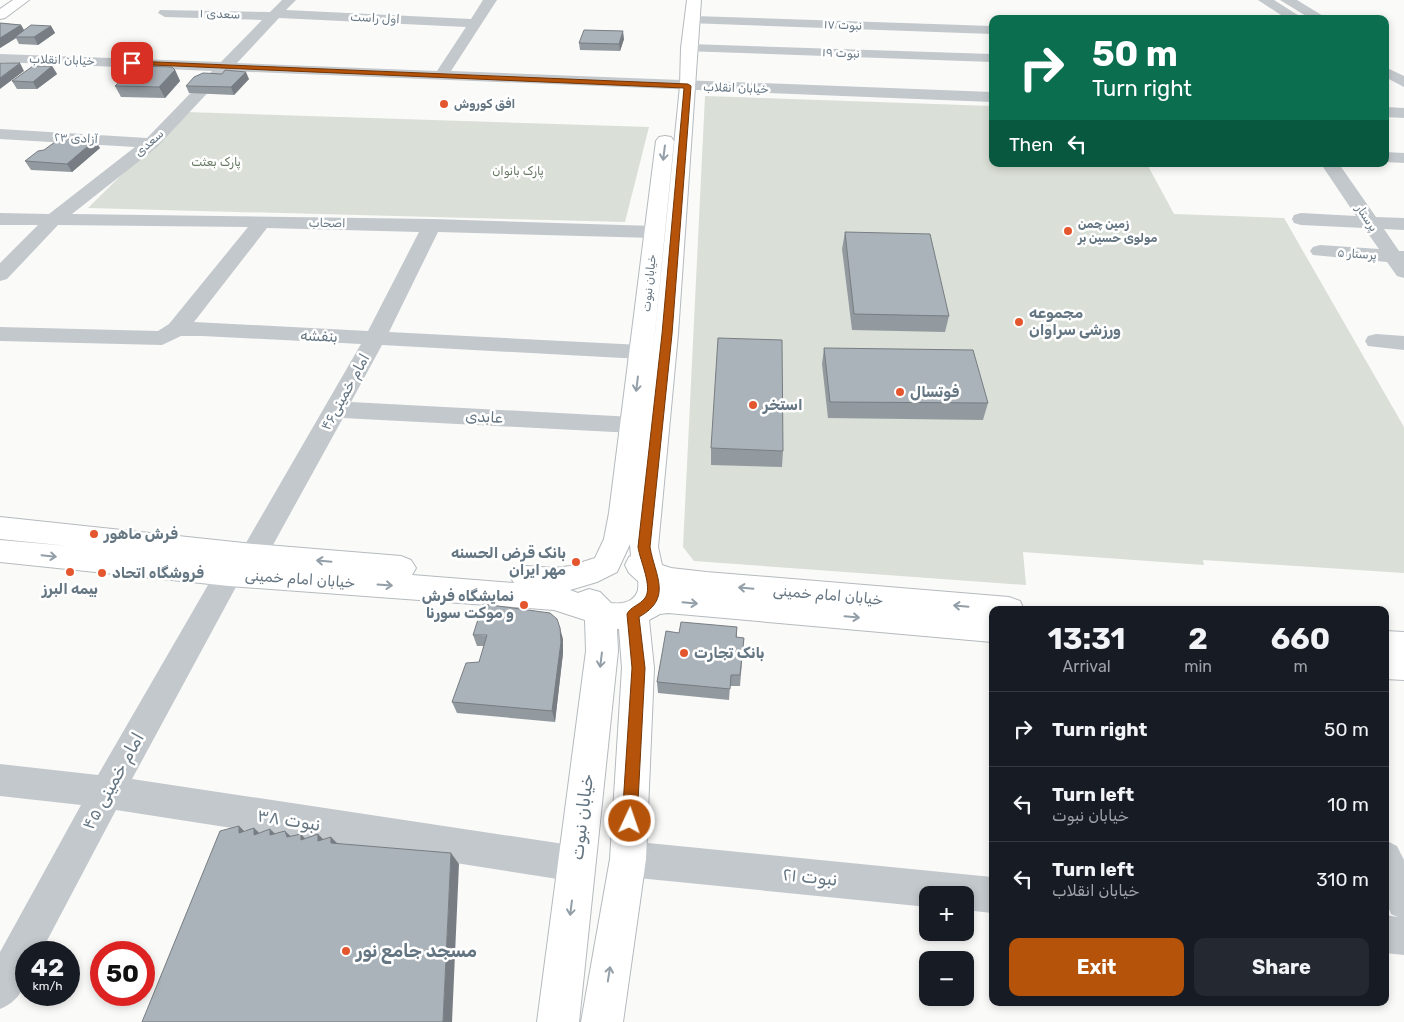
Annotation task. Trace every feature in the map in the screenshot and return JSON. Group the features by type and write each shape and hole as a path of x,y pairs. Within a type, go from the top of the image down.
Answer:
{"main road":[{"path":"0,15 22,0"},
{"name":"خیابان نبوت","path":"649,572 644,547 676,232 679,85 678,0"},
{"name":"خیابان نبوت","path":"602,566 616,547 620,530 654,232 679,85 689,48 694,10"},
{"path":"654,232 676,232"},
{"name":"خیابان امام خمینی","path":"0,528 241,564 554,598 599,612"},
{"name":"خیابان امام خمینی","path":"0,551 560,581 571,579 602,566"},
{"path":"619,561 630,561 649,572 654,581 654,591 650,600 638,611 621,617 609,616 599,612 591,604 587,596 588,581 602,566 619,561"},
{"name":"خیابان امام خمینی","path":"649,572 670,580 706,584 989,608"},
{"name":"خیابان امام خمینی","path":"638,611 656,602 673,601 989,630"},
{"path":"602,1022 628,859 638,668 638,611"},
{"name":"خیابان نبوت","path":"558,1022 602,652 599,612"},
{"path":"1389,644 1404,646"},
{"path":"1389,665 1404,666"}],"street":[{"name":"سعدی","path":"0,275 53,220 152,143 289,0"},
{"path":"442,74 490,0"},
{"path":"1265,0 1290,15"},
{"path":"1287,0 1314,15"},
{"name":"نبوت ۱۷","path":"694,10 989,30"},
{"name":"سعدی ۱","path":"166,12 275,15"},
{"name":"اول راست","path":"275,15 475,23"},
{"name":"نبوت ۱۹","path":"689,48 989,58"},
{"path":"1389,57 1404,66"},
{"name":"خیابان انقلاب","path":"0,58 989,97"},
{"path":"1389,74 1404,82"},
{"path":"1389,112 1404,113"},
{"name":"آزادی ۲۳","path":"0,134 152,143"},
{"path":"1389,157 1404,158"},
{"name":"پرستار","path":"1332,167 1400,262"},
{"path":"1301,218 1404,224"},
{"name":"اصحاب","path":"0,219 262,222 654,232"},
{"path":"176,328 262,222"},
{"name":"امام خمینی۴۶","path":"241,564 336,409 375,339 432,226"},
{"name":"پرستار ۵","path":"1320,251 1400,262"},
{"name":"بنفشه","path":"0,334 162,338 176,328 641,352"},
{"path":"1376,341 1404,343"},
{"name":"عابدی","path":"336,409 632,425"},
{"name":"امام خمینی ۴۵","path":"0,990 107,792 241,564"},
{"name":"نبوت ۳۸","path":"0,780 107,792 576,864"},
{"name":"نبوت ۲۱","path":"628,859 989,895"},
{"path":"1389,867 1404,901"},
{"path":"1389,934 1404,936"}],"green space":[{"name":"مجموعه ورزشی سراوان","path":"705,96 989,106 989,167 1149,167 1174,214 1284,218 1404,427 1404,573 1203,560 1204,565 1023,552 1026,585 694,561 683,547"},
{"name":"پارک بعثت","path":"185,112 649,127 625,222 88,208"}],"building":[{"path":"0,23 21,25 0,38"},
{"path":"31,25 51,26 34,37 15,37"},
{"path":"584,30 623,31 619,44 579,43"},
{"path":"0,63 20,63 0,78"},
{"path":"33,66 52,66 33,82 12,81"},
{"path":"137,66 172,67 175,70 159,87 115,86"},
{"path":"225,70 246,72 231,87 186,86 194,77 203,73 222,74"},
{"path":"59,139 95,140 67,164 25,161 38,151 44,150"},
{"path":"845,232 930,234 949,316 854,314"},
{"path":"718,338 782,340 783,451 711,448"},
{"name":"فوتسال","path":"824,348 973,350 988,403 830,402"},
{"path":"483,604 550,613 557,619 561,642 552,711 452,702 466,663 479,662 487,635 473,635"},
{"path":"681,622 737,627 736,637 744,638 740,675 731,675 730,689 657,682 666,631 679,633"},
{"path":"239,826 239,833 254,828 254,835 270,829 270,835 285,831 287,837 301,834 301,840 318,834 318,841 331,837 331,843 451,853 443,1022 142,1022 149,1006 155,1006 155,990 220,831"}],"place":[{"name":"افق کوروش","path":"444,104"},
{"name":"زمین چمن مولوی حسین بر","path":"1068,231"},
{"name":"مجموعه ورزشی سراوان","path":"1019,322"},
{"name":"فوتسال","path":"900,392"},
{"name":"استخر","path":"753,405"},
{"name":"فرش ماهور","path":"94,534"},
{"name":"بانک قرض الحسنه مهر ایران","path":"576,562"},
{"name":"بیمه البرز","path":"70,572"},
{"name":"فروشگاه اتحاد","path":"102,573"},
{"name":"نمایشگاه فرش و موکت سورنا","path":"524,605"},
{"name":"بانک تجارت","path":"684,653"},
{"name":"مسجد جامع نور","path":"346,951"}],"route":[{"path":"132,63 688,86 667,334 645,531 645,558 654,581 654,591 650,600 643,608 633,614 638,668 630,821"}],"park label":[{"name":"پارک بانوان","path":"518,171"}]}
